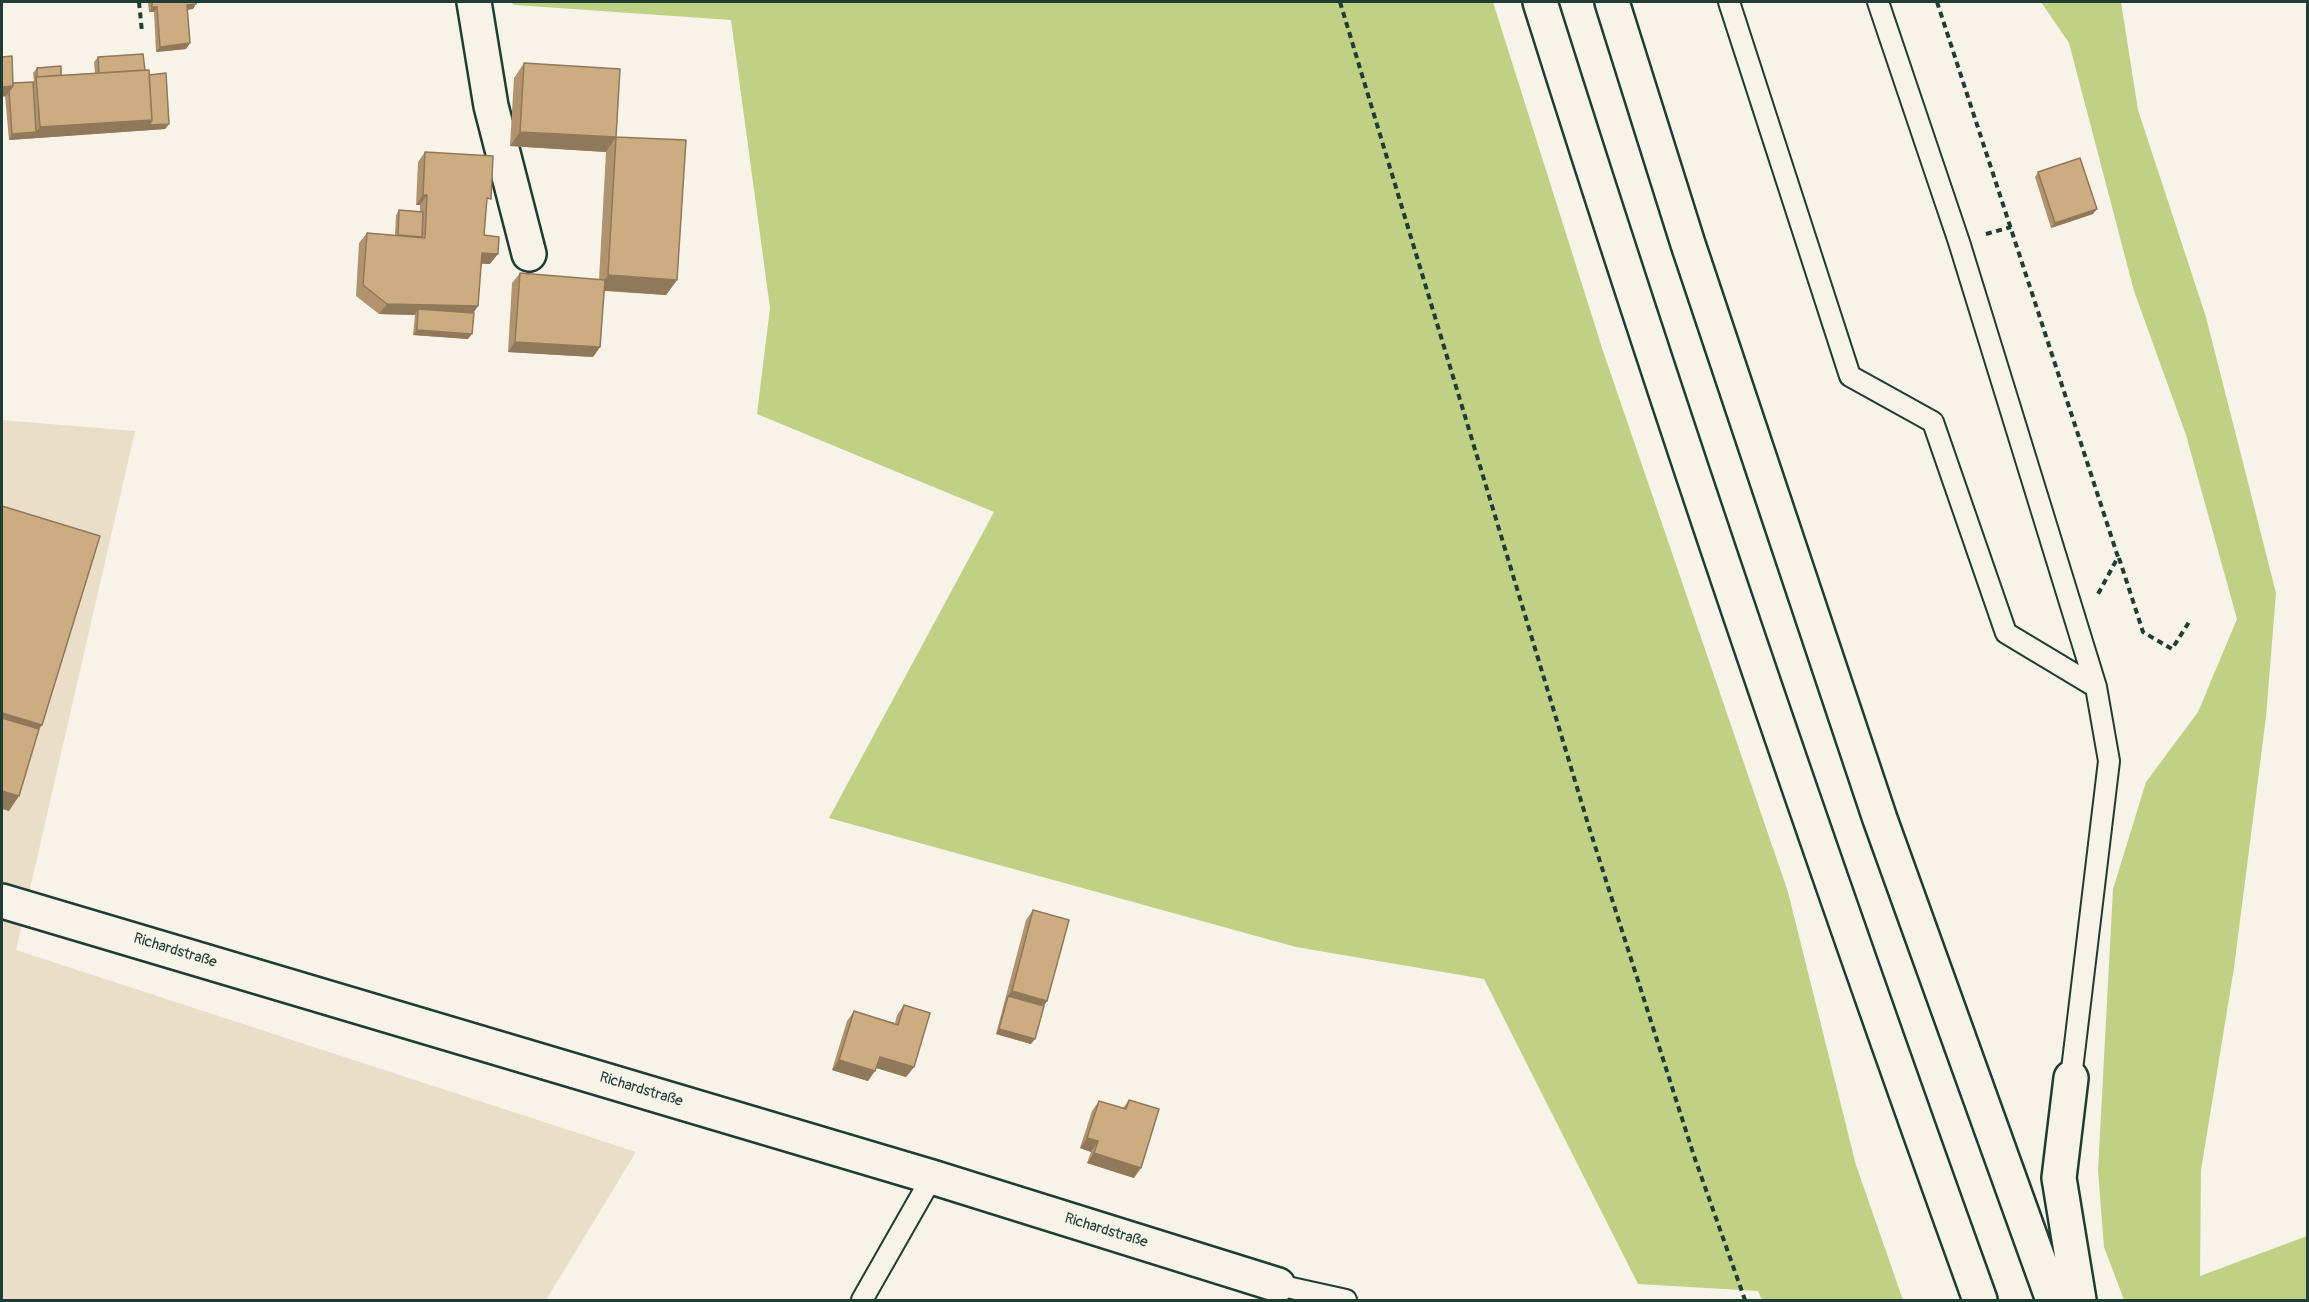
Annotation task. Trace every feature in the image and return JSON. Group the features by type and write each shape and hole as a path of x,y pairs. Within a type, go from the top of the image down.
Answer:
{"main road":[{"path":"474,2 491,106 529,254"},
{"path":"1540,2 1736,607 1855,954 1980,1300"},
{"path":"1612,2 1688,244 1880,819 2053,1300"},
{"name":"Richardstraße","path":"2,902 932,1177 1278,1285"},
{"path":"2071,1078 2058,1178 2079,1300"}],"lane":[{"path":"1729,2 1850,376 1933,422 2006,633 2096,687"},
{"path":"1878,2 1959,242 2096,687 2109,761 2071,1078"},
{"path":"862,1300 932,1177"},
{"path":"1278,1285 1346,1300"}],"path":[{"path":"139,2 142,32"},
{"path":"1340,2 1592,835 1694,1156 1745,1300"},
{"path":"1937,2 2143,632 2172,649 2189,622"},
{"path":"2078,629 2118,557"},
{"path":"2307,1187 2307,1208"}],"shaded area":[{"path":"2,420 135,431 16,950 636,1152 546,1300 2,1300"}],"green space":[{"path":"509,2 1493,2 1603,351 1788,892 1856,1165 1903,1300 1762,1300 1758,1291 1638,1284 1484,979 1296,947 829,818 994,512 757,414 770,308 731,20 515,5"},
{"path":"2041,2 2121,2 2138,110 2206,317 2276,593 2266,717 2234,968 2201,1170 2200,1276 2307,1236 2307,1300 2124,1300 2104,1247 2098,1171 2113,889 2146,782 2198,712 2237,619 2186,435 2134,291 2069,43"}],"building":[{"path":"152,2 196,2 196,4 187,5 190,43 160,47 157,7 152,7"},
{"path":"143,54 145,70 99,73 98,57"},
{"path":"12,56 13,86 2,87 2,57"},
{"path":"524,63 620,69 616,137 520,132"},
{"path":"61,66 61,75 37,77 37,68"},
{"path":"149,70 152,120 40,127 36,77"},
{"path":"166,73 169,124 149,125 152,120 149,75"},
{"path":"33,82 36,132 12,134 9,91 13,83"},
{"path":"616,137 686,140 677,280 608,275"},
{"path":"425,152 493,156 491,199 487,198 484,235 499,237 498,254 482,253 478,306 387,304 363,285 367,233 425,238 427,195 423,195"},
{"path":"2080,158 2097,209 2055,223 2038,172"},
{"path":"399,210 423,212 422,237 398,235"},
{"path":"520,273 605,280 600,347 515,342"},
{"path":"418,309 474,313 472,334 417,330"},
{"path":"2,506 100,536 42,725 2,713"},
{"path":"2,718 39,729 19,796 2,791"},
{"path":"1033,910 1069,920 1047,1001 1012,991"},
{"path":"1008,996 1044,1006 1035,1039 999,1029"},
{"path":"904,1005 930,1013 914,1067 880,1057 875,1071 839,1060 854,1011 898,1025"},
{"path":"1129,1100 1159,1109 1141,1168 1094,1153 1098,1141 1087,1138 1099,1101 1126,1109"}]}
